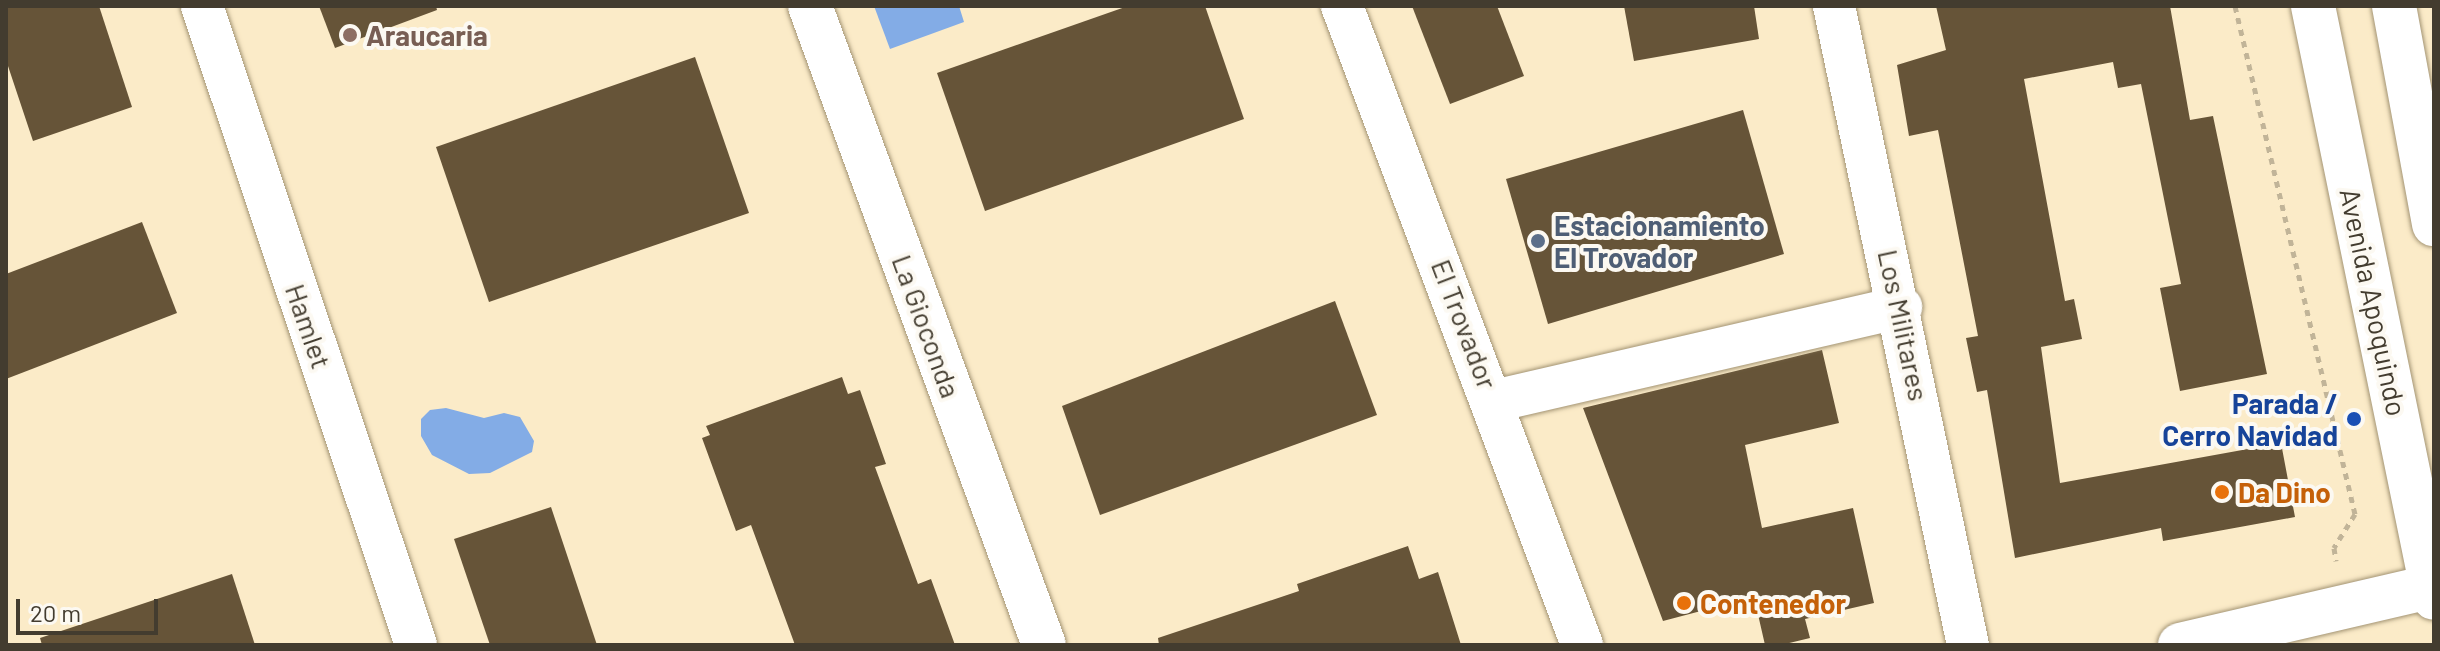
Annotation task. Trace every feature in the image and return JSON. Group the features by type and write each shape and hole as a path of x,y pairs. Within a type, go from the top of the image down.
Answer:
{"street":[{"name":"Hamlet","path":"202,6 416,645"},
{"name":"La Gioconda","path":"810,6 1044,645"},
{"name":"El Trovador","path":"1342,6 1494,401 1582,645"},
{"name":"Los Militares","path":"1834,6 1901,307 1968,645"},
{"name":"Avenida Apoquindo","path":"2313,6 2433,590"},
{"path":"2394,6 2434,224"},
{"path":"1494,401 1901,307"},
{"path":"2180,645 2433,590"}],"path":[{"path":"2235,6 2355,514 2334,548 2345,610"}],"water":[{"path":"874,6 959,6 964,22 890,49"},
{"path":"446,408 484,418 504,413 520,417 534,441 532,452 490,473 469,474 432,455 421,436 421,419 430,410"}],"building":[{"path":"6,6 99,6 132,107 33,141 6,60"},
{"name":"Araucaria","path":"319,6 436,6 437,10 335,48"},
{"path":"1128,6 1205,6 1244,119 985,211 937,73"},
{"path":"1412,6 1497,6 1524,76 1450,104"},
{"path":"1624,6 1754,6 1759,39 1634,61"},
{"path":"1936,6 2170,6 2190,120 2213,116 2267,374 2180,391 2160,288 2181,284 2141,84 2118,88 2113,62 2024,79 2065,301 2074,299 2082,339 2041,347 2060,483 2281,443 2295,517 2163,541 2161,528 2015,558 1987,390 1977,392 1966,338 1978,336 1938,130 1909,136 1897,65 1946,50"},
{"path":"695,57 749,213 489,302 436,147"},
{"path":"1743,110 1784,254 1548,324 1506,179"},
{"path":"142,222 177,313 6,379 6,274"},
{"path":"1335,301 1377,415 1100,515 1062,406"},
{"path":"1822,350 1839,423 1745,445 1762,528 1853,508 1874,603 1805,619 1810,638 1781,645 1765,645 1754,597 1663,621 1583,408"},
{"path":"842,377 848,394 860,390 886,464 875,467 918,584 931,579 955,645 795,645 751,525 736,531 702,438 710,435 706,426"},
{"path":"551,507 597,645 490,645 454,539"},
{"path":"1408,546 1419,579 1438,572 1461,645 1159,645 1158,638 1299,591 1297,584"},
{"path":"232,574 255,645 42,645 40,638"}],"place":[{"name":"Araucaria","path":"350,35"},
{"name":"Estacionamiento El Trovador","path":"1538,241"},
{"name":"Parada / Cerro Navidad","path":"2354,419"},
{"name":"Da Dino","path":"2222,492"},
{"name":"Contenedor","path":"1684,603"}]}
